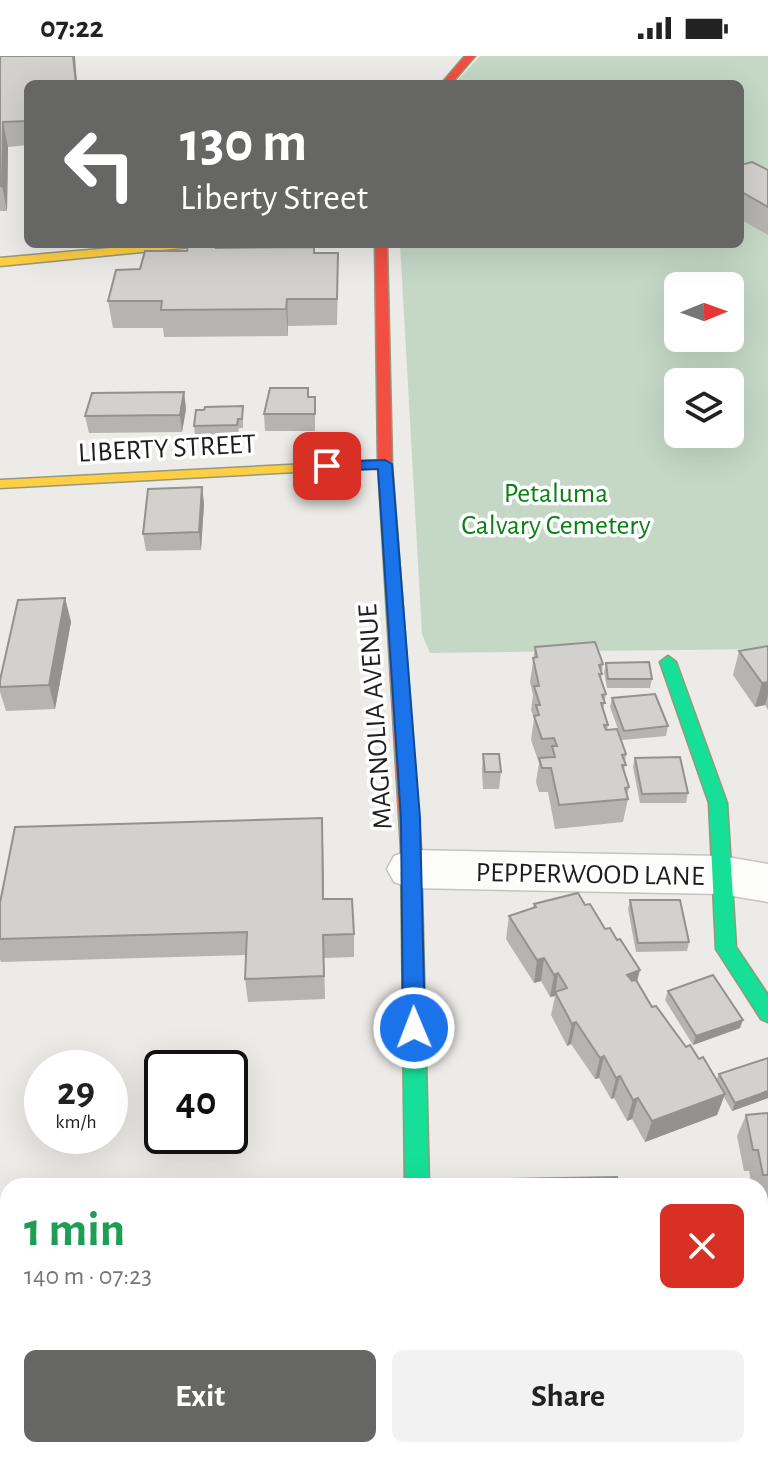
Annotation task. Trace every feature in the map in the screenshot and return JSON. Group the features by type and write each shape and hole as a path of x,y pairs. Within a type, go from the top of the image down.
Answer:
{"street":[{"path":"449,80 470,56"},
{"path":"0,262 149,248"},
{"name":"MAGNOLIA AVENUE","path":"381,248 385,464 411,869 417,1178"},
{"name":"LIBERTY STREET","path":"0,484 385,464"},
{"path":"668,662 718,803 726,949 768,1013"},
{"name":"PEPPERWOOD LANE","path":"411,869 721,875 768,883"}],"green space":[{"name":"Petaluma Calvary Cemetery","path":"480,56 768,56 768,649 430,653 422,634 400,248 744,248 744,80 458,80"}],"building":[{"path":"0,56 73,56 76,80 24,80 24,121 3,122 0,186"},
{"path":"752,162 768,170 768,207 744,193 744,164"},
{"path":"187,248 314,248 314,253 338,253 337,299 287,299 286,309 161,310 162,301 108,301 116,270 140,269 145,251 187,251"},
{"path":"270,388 308,388 308,397 315,397 315,414 264,414"},
{"path":"184,392 180,415 85,416 92,393"},
{"path":"243,406 242,419 238,419 237,425 194,426 196,410"},
{"path":"202,487 199,532 143,534 148,489"},
{"path":"65,598 49,685 0,687 18,600"},
{"path":"595,642 603,664 599,665 602,674 599,674 606,694 602,695 605,703 601,703 608,725 604,725 606,730 617,729 626,754 622,755 626,765 622,765 629,787 625,788 628,799 559,805 551,768 542,768 539,758 555,757 552,746 557,746 554,738 542,739 534,716 539,715 536,705 540,705 534,686 539,686 533,658 537,657 535,647"},
{"path":"768,646 768,682 762,683 739,651"},
{"path":"649,662 652,679 608,679 606,663"},
{"path":"655,694 668,726 624,731 612,698"},
{"path":"483,754 499,754 501,772 485,772"},
{"path":"680,757 688,793 642,794 635,758"},
{"path":"322,818 323,899 352,899 354,934 323,935 324,976 245,979 247,932 0,939 0,903 15,827"},
{"path":"578,893 585,905 590,904 605,929 610,928 617,940 620,939 640,970 627,975 632,981 636,980 652,1007 656,1006 686,1047 690,1045 699,1059 703,1057 725,1094 652,1121 638,1098 633,1100 620,1076 616,1078 604,1056 600,1058 576,1022 572,1024 555,992 567,988 558,973 554,975 544,958 537,960 509,916 536,907 534,904"},
{"path":"630,900 680,900 689,942 638,943"},
{"path":"713,975 743,1020 696,1036 668,991"},
{"path":"768,1058 768,1091 735,1103 719,1074"},
{"path":"768,1113 768,1175 763,1175 758,1150 753,1150 746,1115"}],"traffic: fast":[{"path":"668,662 718,803 726,949 768,1013"},
{"path":"411,849 417,1178"}],"traffic: slow":[{"path":"0,262 149,248"},
{"path":"0,484 385,464"}],"traffic: jam":[{"path":"449,80 470,56"},
{"path":"381,248 385,464 411,849"}],"route":[{"path":"327,466 385,464 410,818 414,1028"}]}
